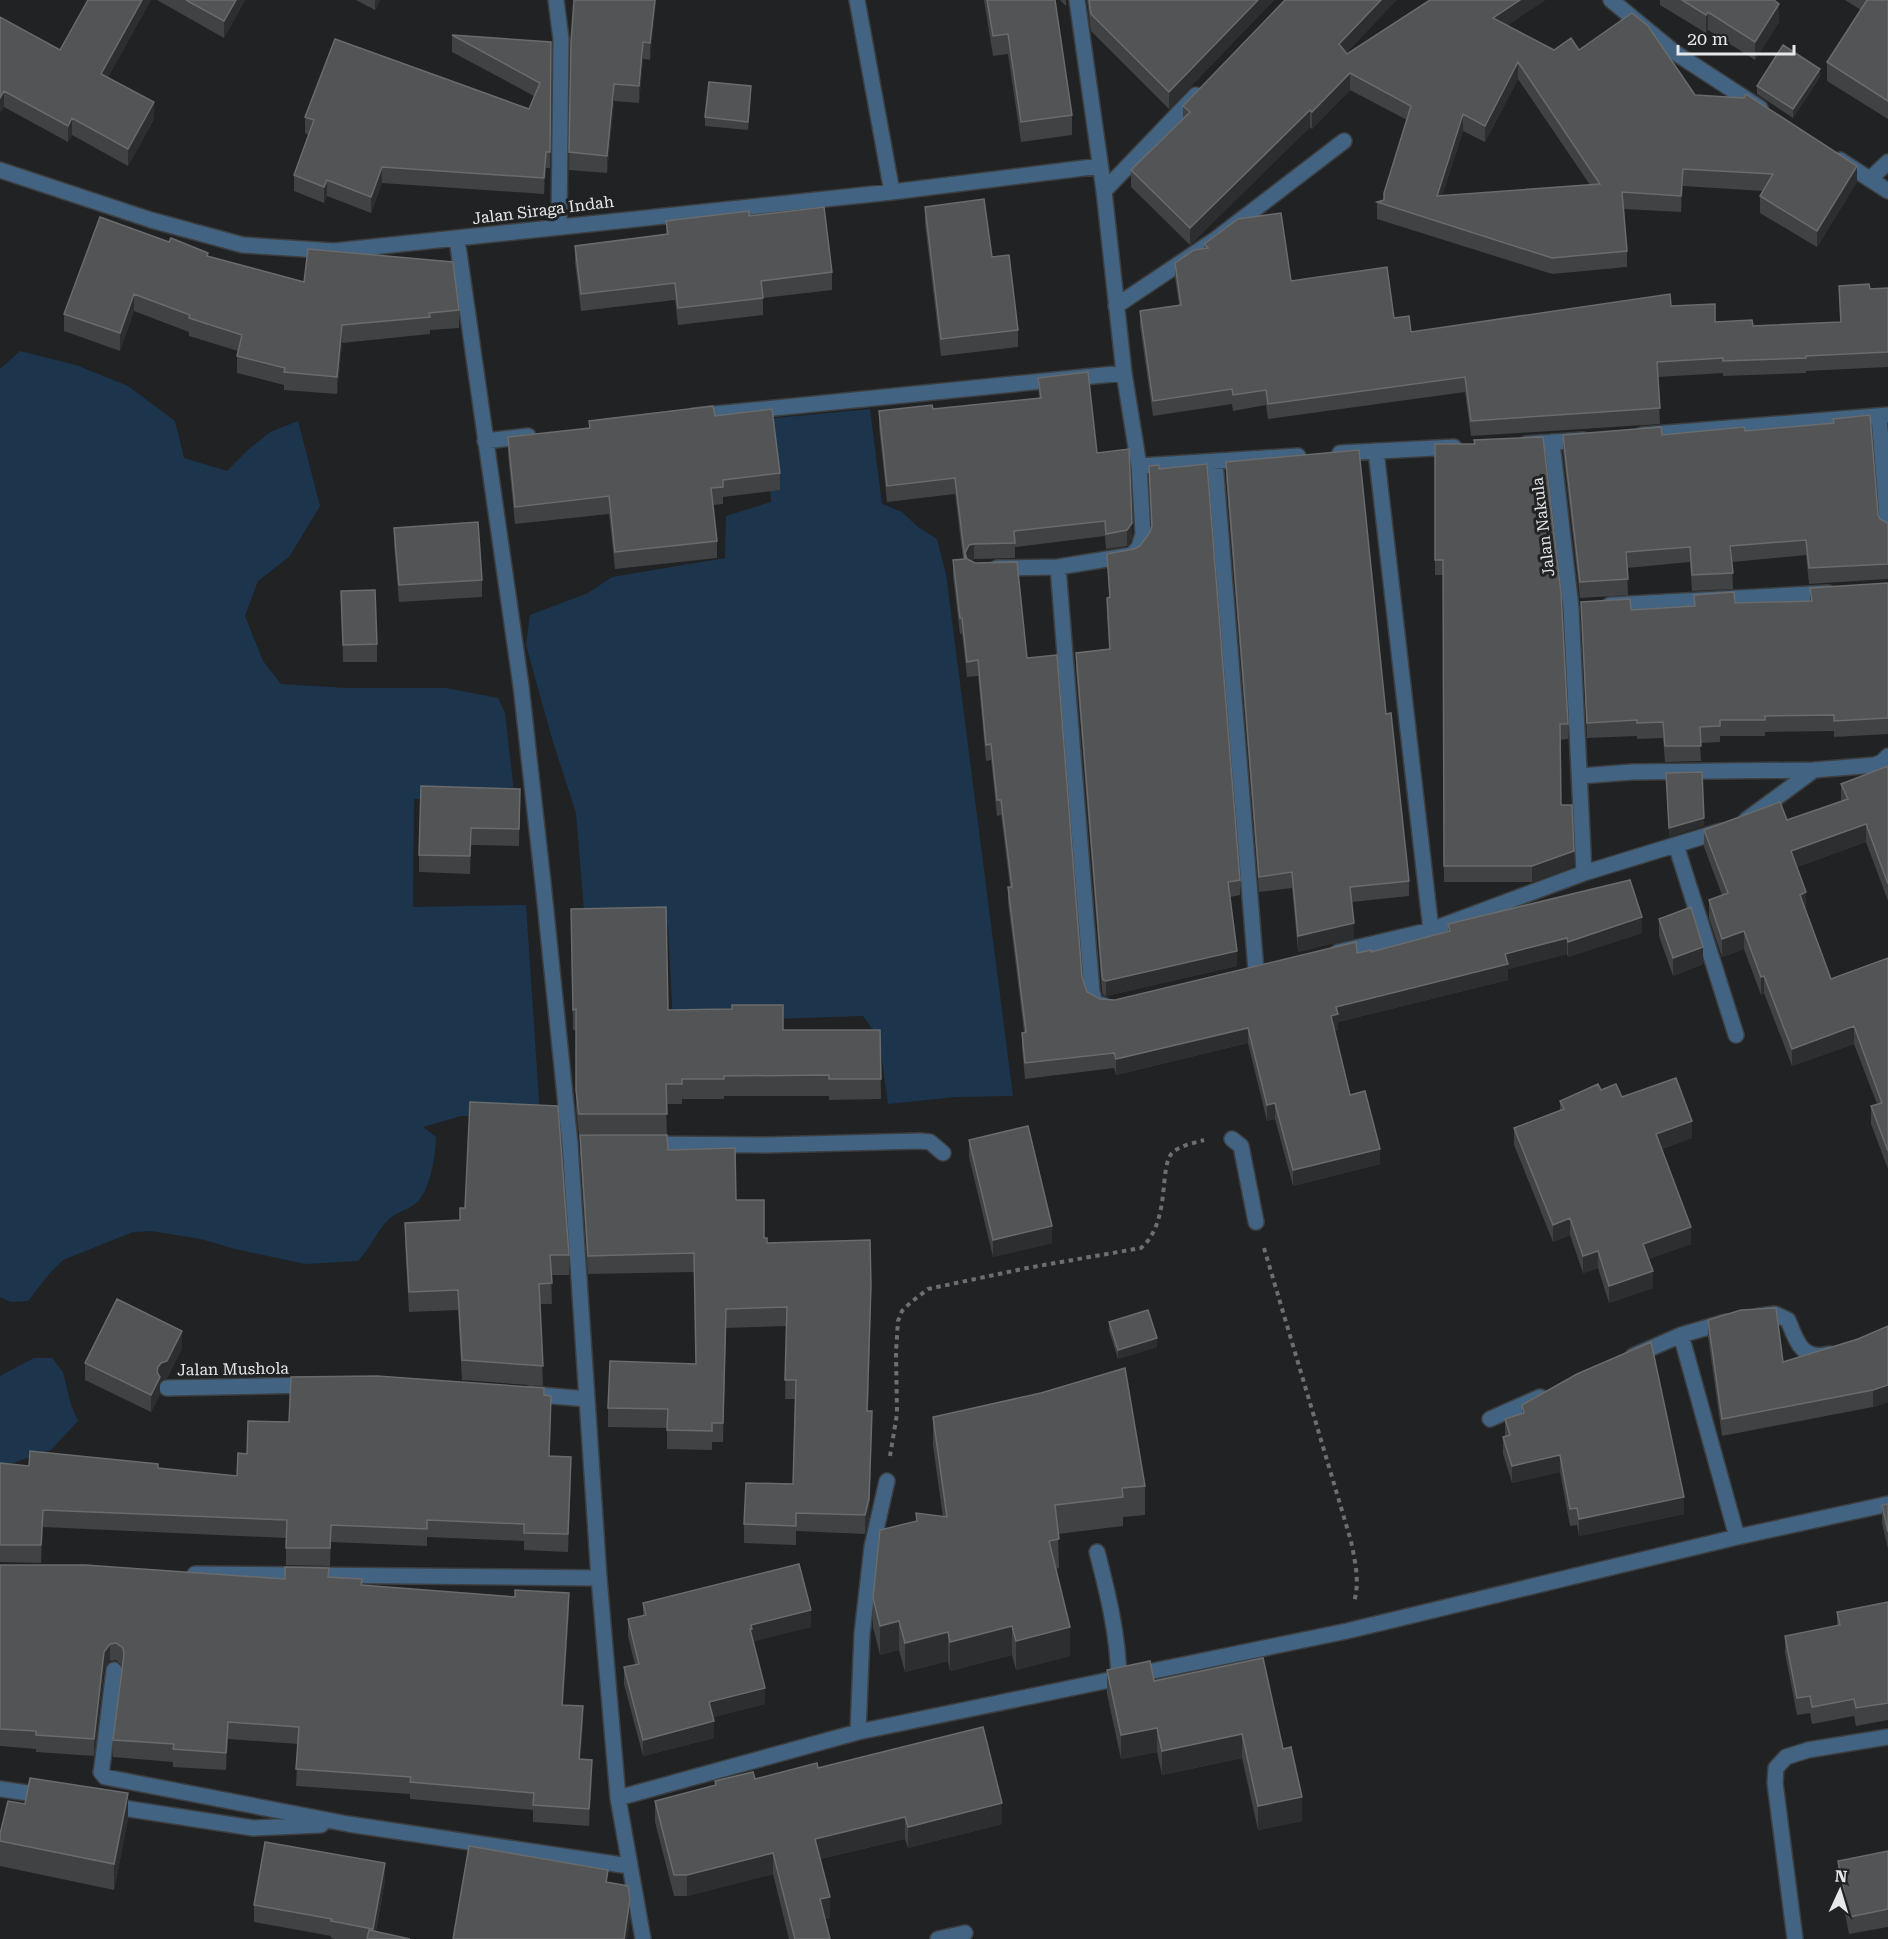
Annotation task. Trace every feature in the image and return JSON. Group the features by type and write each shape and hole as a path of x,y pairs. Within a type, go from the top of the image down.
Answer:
{"street":[{"path":"556,0 561,39 559,226"},
{"path":"857,0 892,192"},
{"path":"986,568 1058,567 1132,555 1139,547 1143,534 1139,466 1124,373 1104,191 1077,0"},
{"path":"1611,0 1674,52 1775,118"},
{"path":"1104,191 1202,88"},
{"path":"1116,306 1216,239 1344,141"},
{"path":"1823,149 1888,191"},
{"path":"1870,179 1888,162"},
{"name":"Jalan Siraga Indah","path":"0,171 151,220 243,245 334,251 892,192 1100,166"},
{"path":"457,238 521,686 576,1144 587,1399 599,1578 618,1798 643,1939"},
{"path":"678,418 1124,373"},
{"path":"1622,437 1884,416 1888,529"},
{"path":"485,441 542,435"},
{"path":"1517,444 1599,439"},
{"name":"Jalan Nakula","path":"1552,442 1583,607 1580,777 1584,873"},
{"path":"1139,466 1470,446"},
{"path":"1376,451 1431,930"},
{"path":"1215,462 1257,971"},
{"path":"1058,567 1092,992 1095,1002 1104,1006 1124,1004"},
{"path":"1583,607 1841,592"},
{"path":"1580,777 1632,772 1814,770 1875,765 1888,756"},
{"path":"1326,954 1431,930 1584,873 1719,832 1741,822 1814,770"},
{"path":"1676,845 1736,1035"},
{"path":"1232,1139 1241,1146 1256,1222"},
{"path":"628,1144 767,1145 920,1140 930,1142 943,1153"},
{"path":"1617,1363 1681,1335 1739,1318 1775,1314 1788,1320 1799,1347 1811,1354 1825,1356 1846,1348"},
{"path":"1681,1335 1737,1538"},
{"name":"Jalan Mushola","path":"167,1388 329,1384"},
{"path":"1491,1419 1554,1391"},
{"path":"518,1393 587,1399"},
{"path":"858,1732 862,1634 872,1547 887,1481"},
{"path":"618,1798 858,1732 1347,1630 1888,1504"},
{"path":"1097,1552 1112,1611 1119,1678"},
{"path":"180,1574 599,1578"},
{"path":"114,1670 101,1772 105,1777 348,1824 630,1866"},
{"path":"1795,1939 1775,1783 1776,1768 1786,1756 1808,1750 1888,1737"},
{"path":"0,1789 60,1798"},
{"path":"93,1803 253,1828 348,1824"},
{"path":"938,1939 965,1933"}],"path":[{"path":"887,1481 897,1414 898,1321 902,1311 910,1303 928,1289 1027,1268 1141,1248 1148,1242 1159,1223 1169,1157 1172,1153 1188,1144 1218,1136 1232,1139"},
{"path":"1256,1222 1351,1541 1356,1567 1357,1593 1347,1630"}],"shaded area":[{"path":"20,351 76,365 128,386 175,421 184,458 227,471 270,432 298,421 320,506 289,557 258,581 245,616 263,661 281,684 347,688 446,688 498,698 505,713 515,801 414,799 413,907 526,905 540,1115 461,1116 423,1127 436,1137 435,1153 425,1190 416,1203 388,1220 358,1261 305,1264 201,1239 151,1231 133,1232 63,1260 28,1301 11,1302 0,1297 0,369"},
{"path":"870,409 882,504 902,512 918,527 937,539 946,574 1013,1096 956,1097 888,1104 879,1038 863,1016 673,1022 668,925 585,923 576,813 526,645 530,615 588,593 612,577 725,558 726,516 771,502 765,419"},
{"path":"34,1358 52,1358 63,1372 71,1405 78,1421 51,1450 10,1464 0,1464 0,1376"}],"building":[{"path":"88,0 142,0 101,74 154,102 128,149 72,118 68,126 4,91 0,98 0,17 60,50"},
{"path":"186,0 236,0 224,21"},
{"path":"574,0 655,0 650,43 643,42 639,86 614,84 607,156 569,152"},
{"path":"987,0 1055,0 1072,115 1021,122 1008,34 993,36"},
{"path":"1089,0 1258,0 1169,92 1091,14"},
{"path":"1285,0 1381,0 1339,44 1347,54 1430,0 1520,0 1493,18 1554,50 1571,38 1579,50 1632,13 1648,26 1695,95 1744,98 1746,94 1857,166 1817,231 1760,196 1773,174 1683,169 1681,196 1622,192 1627,251 1552,258 1377,202 1384,200 1384,193 1411,106 1350,73 1190,228 1131,170 1190,112 1183,106","holes":["1518,62 1600,184 1437,196 1463,114 1485,126"]},
{"path":"1682,0 1774,0 1779,4 1755,42 1708,12 1706,15"},
{"path":"1867,0 1888,0 1888,101 1827,62"},
{"path":"452,35 551,42 550,152 546,152 544,178 382,167 371,197 327,180 324,187 294,175 314,120 305,117 335,39 529,109 540,83"},
{"path":"1783,45 1820,69 1793,109 1757,86"},
{"path":"709,82 751,86 748,122 705,117"},
{"path":"984,199 992,257 1009,255 1018,330 941,339 925,207"},
{"path":"824,207 832,272 761,281 763,298 678,308 675,283 581,294 575,246 668,234 666,221 749,211 749,216"},
{"path":"1281,213 1291,281 1387,267 1394,318 1409,316 1411,332 1670,294 1671,306 1715,304 1715,322 1752,320 1753,326 1841,322 1839,286 1869,284 1870,289 1888,288 1888,352 1806,356 1806,358 1723,361 1723,358 1657,362 1660,408 1471,421 1465,377 1268,404 1266,390 1233,395 1232,389 1153,401 1140,311 1181,305 1175,263 1194,250 1208,248 1204,244 1238,219"},
{"path":"100,217 169,242 171,238 208,253 207,256 304,282 308,249 453,262 459,310 429,313 430,317 342,325 337,377 284,372 285,368 237,356 242,335 189,318 190,315 134,294 120,333 64,314"},
{"path":"1088,372 1097,453 1129,449 1132,523 1127,530 1106,534 1105,521 1014,531 1015,543 969,545 965,553 967,559 975,563 1017,562 1027,658 1057,655 1082,977 1087,992 1100,999 1115,1000 1356,942 1357,953 1371,950 1371,952 1450,931 1448,924 1630,880 1642,917 1568,942 1567,938 1505,954 1508,964 1336,1007 1338,1014 1331,1016 1350,1095 1365,1091 1380,1149 1293,1170 1275,1103 1267,1105 1248,1028 1116,1059 1114,1053 1025,1063 1022,1033 1026,1032 1008,887 1012,887 1001,800 997,800 991,744 986,745 978,660 967,662 953,560 965,559 955,478 887,486 879,411 932,405 933,409 1041,398 1038,378"},
{"path":"713,406 715,416 772,409 780,473 723,480 723,487 711,488 717,541 615,552 609,496 515,507 508,437 590,428 589,421"},
{"path":"1870,415 1878,514 1880,519 1888,523 1888,564 1809,568 1806,540 1730,546 1733,573 1692,575 1690,547 1626,552 1628,579 1580,582 1563,435 1661,427 1662,435 1744,427 1745,431 1834,423 1833,419"},
{"path":"1543,437 1561,593 1568,724 1560,724 1561,805 1572,805 1574,851 1532,866 1444,866 1443,560 1435,560 1435,444 1475,444 1474,440"},
{"path":"1359,450 1386,714 1391,713 1409,881 1350,887 1354,923 1298,936 1292,872 1259,877 1226,462"},
{"path":"1207,464 1240,880 1228,882 1237,951 1106,981 1103,980 1102,975 1076,653 1110,649 1107,554 1140,546 1150,532 1152,526 1149,466 1159,465 1159,469"},
{"path":"478,522 482,580 399,585 394,528"},
{"path":"1888,583 1888,718 1834,721 1834,715 1765,716 1765,720 1720,720 1720,726 1700,727 1701,746 1665,746 1663,722 1637,723 1637,720 1587,723 1581,602 1630,599 1631,610 1695,606 1694,595 1734,592 1735,603 1812,601 1810,588"},
{"path":"375,590 377,644 343,645 341,591"},
{"path":"1888,766 1888,884 1866,824 1791,851 1806,892 1800,895 1831,979 1888,958 1888,1151 1871,1106 1882,1103 1854,1026 1792,1049 1744,931 1722,939 1709,900 1728,893 1704,830 1780,802 1787,820 1848,799 1841,784"},
{"path":"1702,772 1704,818 1669,828 1666,773"},
{"path":"421,786 520,789 519,829 471,828 470,856 419,855"},
{"path":"666,907 668,1010 732,1009 732,1005 783,1005 783,1030 880,1030 881,1079 829,1079 829,1075 724,1076 724,1079 682,1079 682,1084 666,1084 667,1114 579,1114 576,1090 576,1009 573,1010 571,909"},
{"path":"1691,907 1703,947 1673,958 1659,919"},
{"path":"1676,1078 1692,1121 1656,1134 1691,1227 1643,1244 1653,1271 1609,1286 1598,1251 1583,1256 1570,1218 1553,1225 1514,1128 1564,1109 1560,1101 1598,1084 1601,1090 1616,1084 1622,1097"},
{"path":"470,1102 558,1106 569,1255 550,1255 552,1283 539,1284 543,1366 462,1360 458,1290 409,1292 405,1223 460,1220 460,1208 465,1208"},
{"path":"1028,1126 1052,1226 993,1240 969,1140"},
{"path":"580,1135 667,1135 668,1150 735,1148 736,1200 764,1200 764,1238 767,1238 767,1243 870,1240 867,1411 872,1411 869,1499 865,1515 796,1513 796,1526 744,1524 746,1483 793,1484 796,1380 785,1380 787,1307 726,1309 723,1423 712,1423 712,1431 667,1430 668,1409 608,1408 610,1361 696,1364 694,1253 588,1256"},
{"path":"117,1299 182,1331 167,1361 158,1367 157,1372 160,1377 151,1395 85,1363"},
{"path":"1776,1308 1783,1362 1858,1339 1888,1326 1888,1385 1873,1390 1722,1419 1708,1320 1741,1310"},
{"path":"1148,1310 1157,1338 1118,1350 1109,1322"},
{"path":"1651,1342 1684,1497 1579,1519 1577,1508 1570,1509 1560,1455 1512,1466 1503,1437 1510,1435 1505,1419 1524,1413 1522,1405 1577,1374"},
{"path":"1125,1368 1145,1486 1122,1488 1123,1497 1055,1505 1059,1539 1049,1541 1070,1627 1016,1641 1012,1626 950,1642 948,1632 905,1643 899,1621 880,1626 873,1598 880,1530 917,1521 916,1513 947,1517 933,1417 1041,1393"},
{"path":"377,1376 544,1388 544,1395 551,1396 549,1456 571,1457 568,1534 524,1533 524,1524 427,1520 427,1529 331,1525 330,1548 286,1548 287,1520 43,1510 41,1545 0,1545 0,1463 29,1466 30,1451 158,1464 158,1468 237,1476 238,1453 247,1454 248,1421 289,1422 291,1377"},
{"path":"1888,1504 1888,1532 1882,1505"},
{"path":"799,1564 811,1610 751,1625 752,1629 750,1629 765,1688 709,1702 714,1721 643,1740 624,1667 639,1664 628,1619 646,1615 643,1603"},
{"path":"0,1565 85,1565 285,1579 285,1567 329,1568 328,1577 362,1579 361,1585 515,1597 515,1590 569,1593 562,1705 583,1706 579,1759 592,1760 589,1809 533,1805 534,1793 410,1782 411,1777 296,1769 299,1727 228,1722 226,1753 173,1749 174,1744 113,1740 124,1654 123,1648 116,1643 110,1644 104,1652 94,1739 36,1735 36,1731 0,1729"},
{"path":"1888,1602 1888,1703 1856,1708 1854,1699 1812,1707 1810,1696 1797,1698 1785,1636 1840,1625 1837,1612"},
{"path":"1263,1658 1283,1749 1291,1747 1302,1797 1258,1806 1242,1734 1162,1751 1157,1728 1121,1735 1107,1670 1150,1661 1154,1681"},
{"path":"983,1727 1002,1803 908,1827 905,1817 815,1839 830,1897 820,1899 830,1939 795,1939 773,1853 687,1875 674,1875 655,1801 716,1785 715,1781 753,1772 755,1779 817,1763 818,1768"},
{"path":"30,1778 128,1793 114,1864 0,1841 8,1801 25,1804"},
{"path":"265,1842 385,1863 373,1929 254,1905"},
{"path":"469,1846 608,1870 606,1882 628,1886 630,1899 624,1939 453,1939"},
{"path":"1888,1851 1888,1909 1849,1917 1838,1861"},
{"path":"369,1930 410,1939 367,1939"}]}
